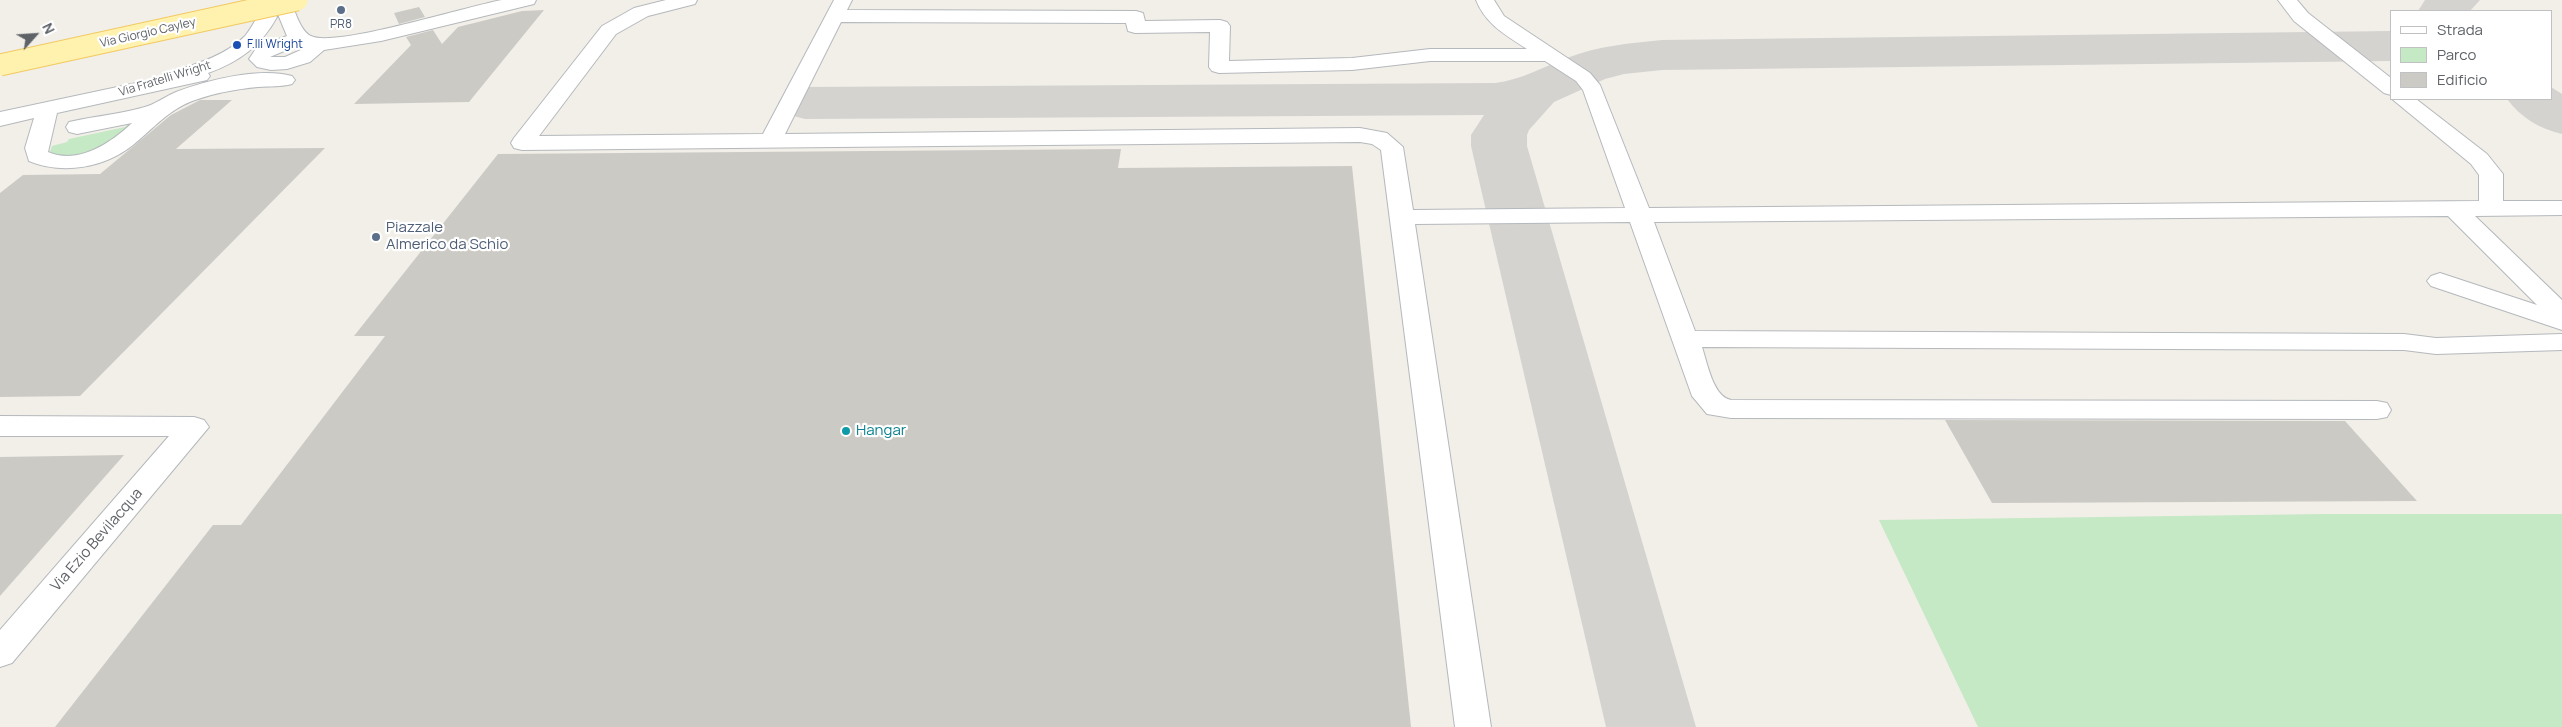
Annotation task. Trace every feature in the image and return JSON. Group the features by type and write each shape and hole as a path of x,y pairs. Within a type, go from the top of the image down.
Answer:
{"main road":[{"name":"Via Giorgio Cayley","path":"0,65 297,0"}],"street":[{"path":"281,0 297,36 307,47"},
{"path":"0,119 102,98 170,88 273,62 307,47 381,35 527,0"},
{"path":"688,0 641,12 609,30 522,144 1360,135 1379,138 1392,147 1473,727"},
{"path":"1485,0 1490,12 1497,20 1583,76 1593,89 1706,396 1717,407 1731,409 2377,410"},
{"path":"2287,0 2301,17 2390,88"},
{"name":"Via Fratelli Wright","path":"263,8 277,34 273,62"},
{"name":"Via Fratelli Wright","path":"102,98 200,70 236,53 253,42 263,8"},
{"path":"771,140 839,8 1136,17 1135,27 1220,26 1219,67 1352,64 1430,55 1551,55"},
{"path":"47,110 36,148 38,156 49,162 65,162 89,158 123,142 156,111 171,102 211,90 256,81 273,62"},
{"path":"2404,100 2479,158 2492,174 2491,209"},
{"path":"77,127 156,111"},
{"path":"1403,217 2562,208"},
{"path":"2454,209 2562,315"},
{"path":"2440,281 2562,322"},
{"path":"1685,339 2394,342 2436,346 2562,342"},
{"name":"Via Ezio Bevilacqua","path":"0,426 194,427 0,653"}],"green space":[{"path":"129,123 133,123 111,143 97,150 69,157 55,155 50,152 52,146 67,142 69,139 125,127"},
{"path":"2326,514 2562,514 2562,727 1978,727 1879,520"}],"building":[{"path":"419,7 425,17 399,24 394,13"},
{"path":"544,10 469,102 354,104 411,45 406,37 433,30 442,44 458,27 522,11"},
{"path":"200,100 232,100 176,149 325,148 80,396 0,397 0,193 23,175 100,174 171,115"},
{"name":"Hangar","path":"1121,149 1118,168 1352,166 1411,727 55,727 213,525 241,525 385,336 354,336 498,154"},
{"path":"1945,420 2345,421 2417,501 1992,503"},
{"path":"124,455 0,596 0,457"}],"taxiway":[{"path":"2443,10 2445,6 2456,0"},
{"path":"1535,91 1587,68 1623,59 1662,55 2357,48 2390,46"},
{"path":"805,103 1495,99 1522,96 1535,91"},
{"path":"1535,91 1505,124 1499,135 1499,146 1651,727"},
{"path":"2535,100 2562,118"}],"place":[{"name":"PR8","path":"341,10"},
{"name":"F.lli Wright","path":"237,45"},
{"name":"Piazzale Almerico da Schio","path":"376,237"},
{"name":"Hangar","path":"846,431"}]}
